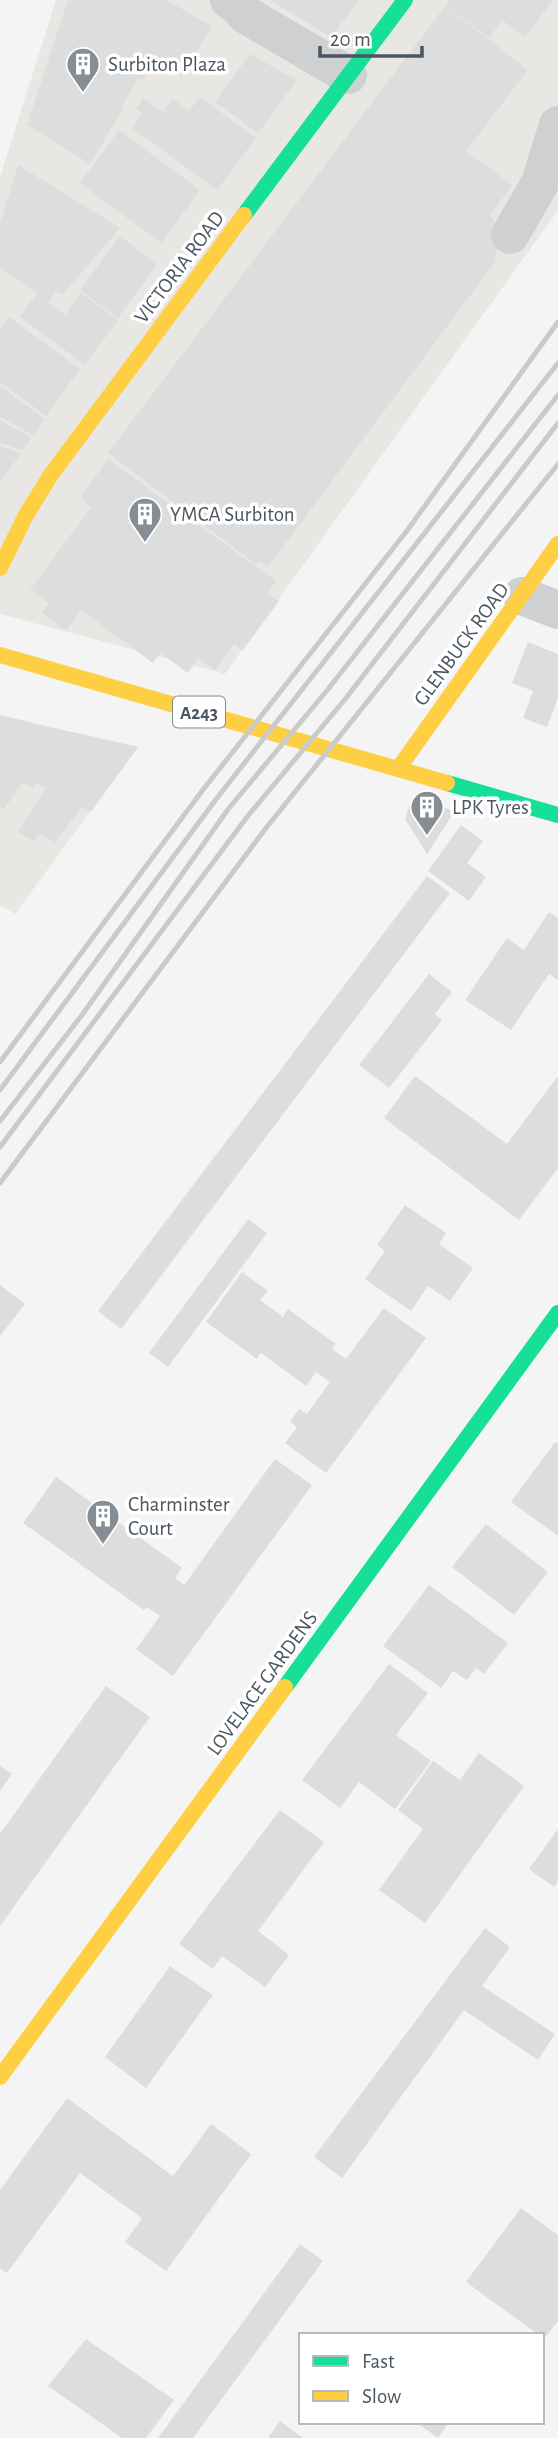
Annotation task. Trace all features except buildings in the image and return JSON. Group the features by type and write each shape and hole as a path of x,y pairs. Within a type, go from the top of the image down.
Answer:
{"main road":[{"name":"VICTORIA ROAD","path":"0,568 25,517 50,476 405,0"},
{"name":"GLENBUCK ROAD","path":"398,769 558,544"},
{"name":"A243","path":"0,655 558,815"},
{"name":"LOVELACE GARDENS","path":"0,2077 558,1313"}],"street":[{"path":"229,0 246,15 348,75"},
{"path":"510,235 540,183 558,125"},
{"path":"522,596 558,610"}],"shaded area":[{"path":"56,0 558,0 558,210 225,674 0,614 0,177"},
{"path":"0,715 138,747 15,914 0,905"}],"railway":[{"path":"0,1062 202,791 406,532 558,322"},
{"path":"0,1090 217,798 558,363"},
{"path":"0,1121 82,1015 229,808 329,688 558,395"},
{"path":"0,1147 247,817 346,698 558,423"},
{"path":"0,1183 266,828 558,464"}],"traffic: fast":[{"path":"244,215 405,0"},
{"path":"447,783 558,815"},
{"path":"285,1687 558,1313"}],"traffic: slow":[{"path":"0,568 25,517 50,476 244,215"},
{"path":"398,769 558,544"},
{"path":"0,655 447,783"},
{"path":"0,2077 285,1687"}],"place":[{"name":"Surbiton Plaza","path":"83,94"},
{"name":"YMCA Surbiton","path":"145,544"},
{"name":"LPK Tyres","path":"427,837"},
{"name":"Charminster Court","path":"103,1546"}]}
